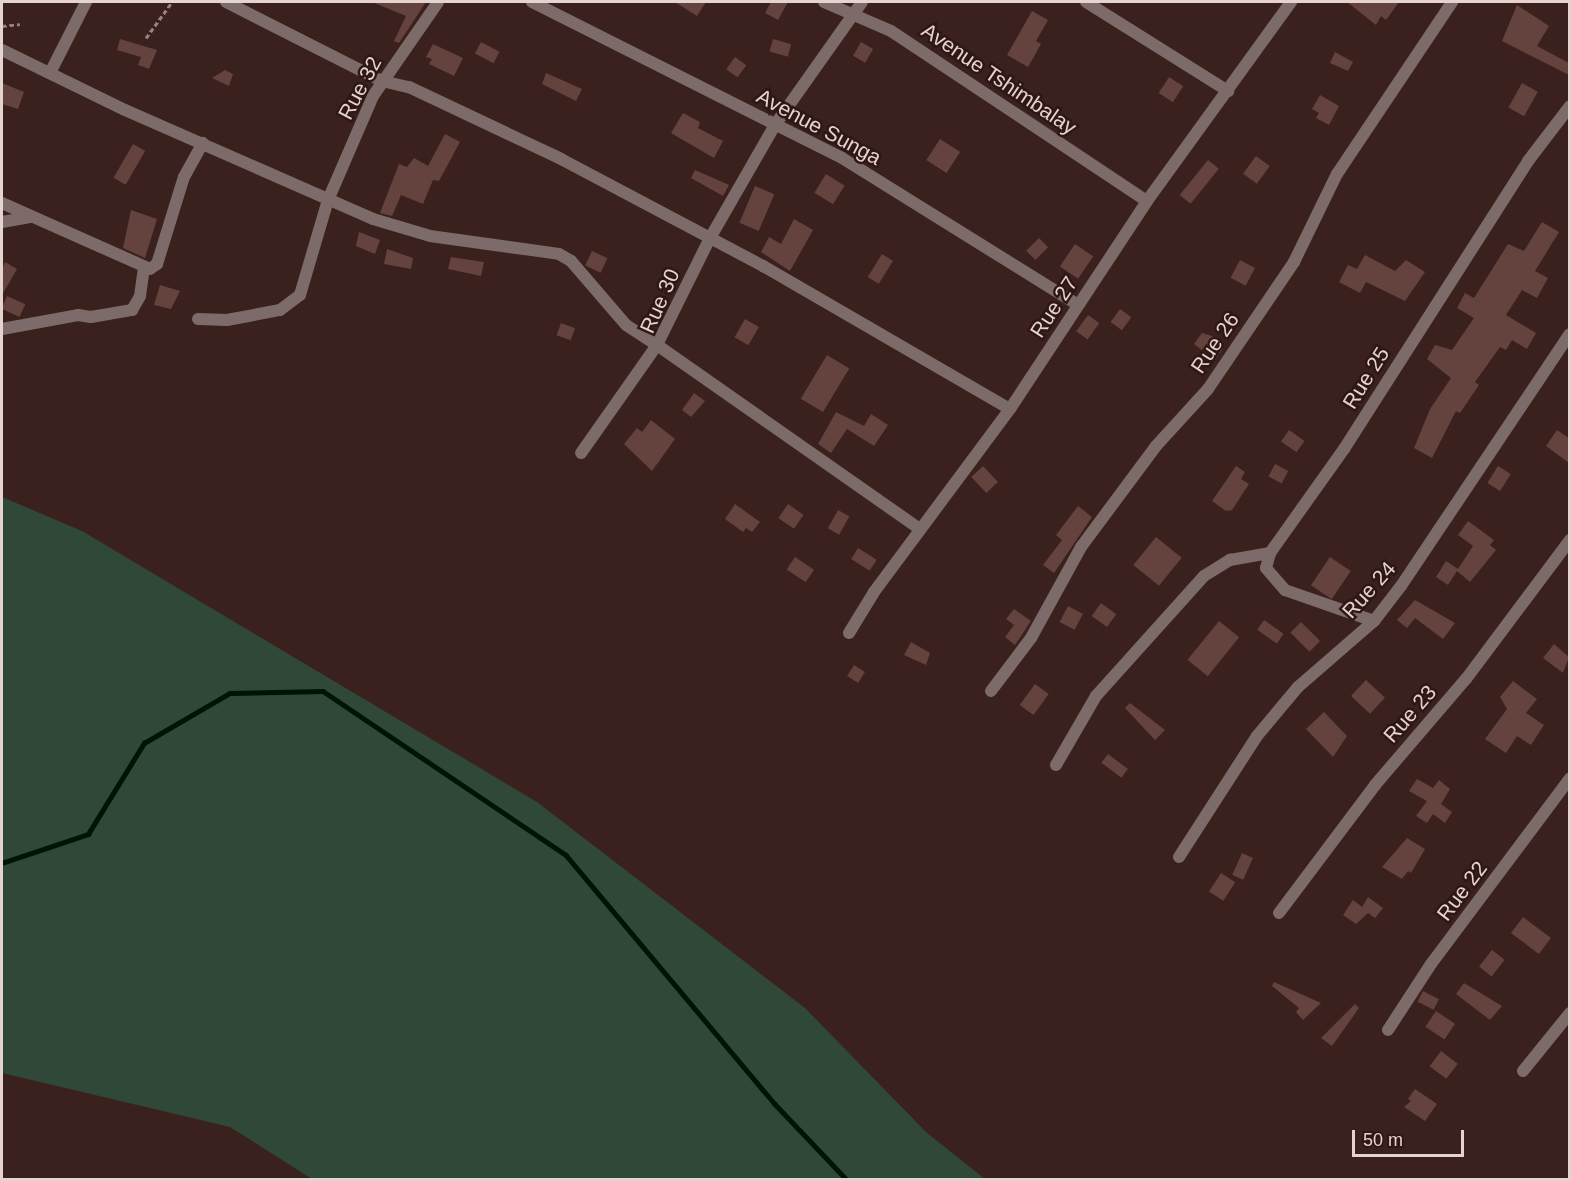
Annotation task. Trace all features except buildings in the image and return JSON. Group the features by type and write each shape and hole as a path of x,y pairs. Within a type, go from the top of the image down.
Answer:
{"street":[{"path":"50,73 86,2"},
{"path":"226,2 382,81 410,87 561,159 710,238 1011,409"},
{"name":"Rue 32","path":"198,319 227,320 292,304 300,296 328,200 382,81 438,2"},
{"name":"Avenue Sunga","path":"532,2 842,158 1078,305"},
{"name":"Avenue Tshimbalay","path":"824,2 852,16 872,20 891,31 1147,201"},
{"name":"Rue 30","path":"862,2 775,125 710,238 657,345 920,529"},
{"path":"1086,2 1228,91"},
{"name":"Rue 27","path":"849,633 920,529 1011,409 1147,201 1291,2"},
{"name":"Rue 26","path":"991,692 1030,638 1081,547 1156,446 1208,389 1294,262 1337,174 1452,2"},
{"path":"2,50 328,200 430,236 559,254 571,261 626,326 657,345 581,453"},
{"name":"Rue 25","path":"1270,553 1344,449 1528,161 1569,106"},
{"path":"2,203 29,218 144,268 157,264 177,195 203,143"},
{"path":"2,222 29,218"},
{"path":"2,329 78,315 91,317 132,310 140,296 144,268"},
{"name":"Rue 24","path":"1179,857 1257,736 1298,687 1374,621 1423,557 1569,334"},
{"name":"Rue 23","path":"1279,913 1375,785 1466,679 1569,540"},
{"path":"1056,765 1096,696 1204,576 1230,560 1270,553 1266,568 1285,590 1374,621"},
{"name":"Rue 22","path":"1388,1030 1431,964 1569,778"},
{"path":"1523,1071 1569,1013"}],"path":[{"path":"146,38 173,2"},
{"path":"2,26 20,24"}],"green space":[{"path":"2,497 82,531 537,802 805,1008 927,1133 985,1179 312,1179 230,1127 2,1073"}],"waterway":[{"path":"2,863 88,834 144,743 230,693 323,691 566,855 775,1104 847,1180"}]}
